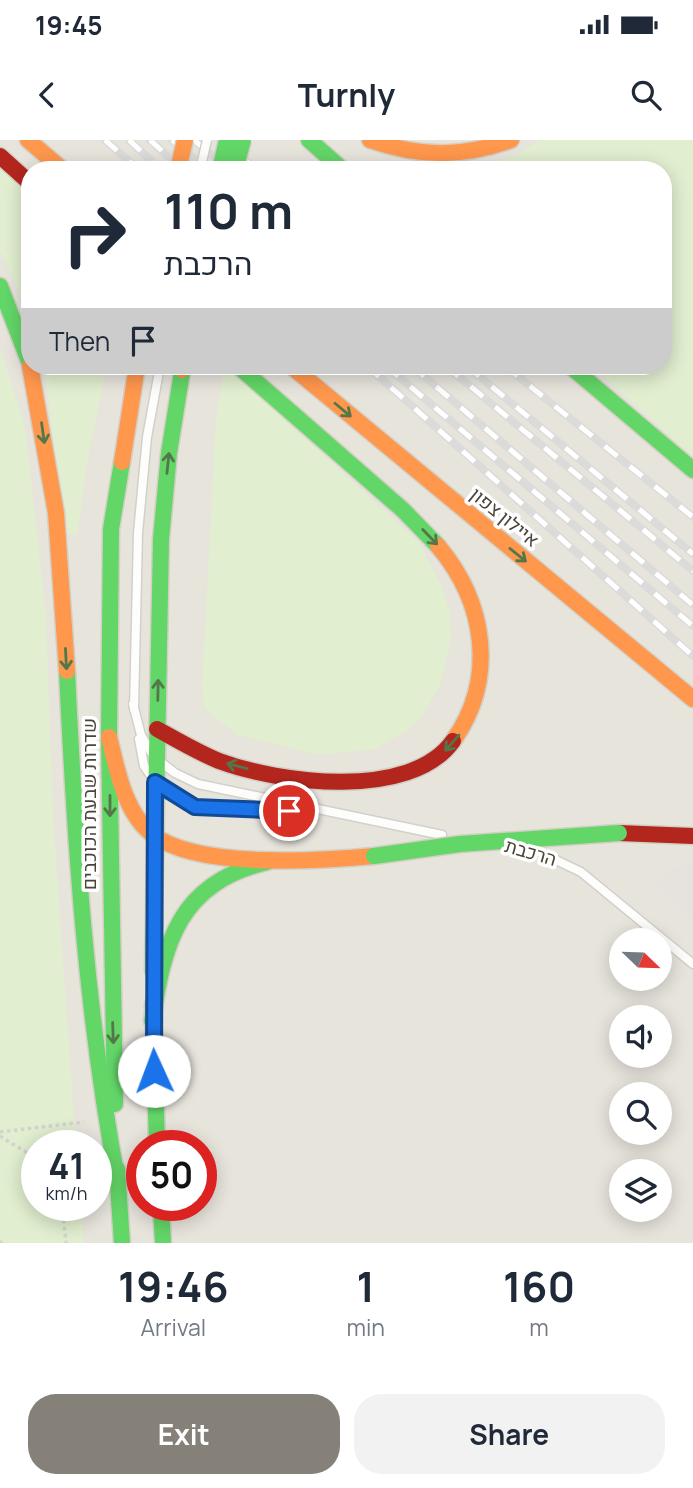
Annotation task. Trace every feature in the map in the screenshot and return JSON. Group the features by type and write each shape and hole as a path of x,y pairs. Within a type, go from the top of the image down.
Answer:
{"main road":[{"path":"28,140 52,161"},
{"path":"180,161 185,140"},
{"path":"222,161 228,140"},
{"path":"237,161 243,140"},
{"path":"309,140 333,161"},
{"path":"370,140 418,155 450,157 485,151 512,140"},
{"path":"0,156 21,175"},
{"path":"0,286 21,341"},
{"path":"32,375 44,432 58,541 74,810 99,1084 118,1184"},
{"name":"שדרות שבעת הכוכבים","path":"122,1243 118,1184 109,737 111,529 136,375"},
{"path":"156,1130 152,1021 161,539 169,453 182,375"},
{"path":"157,729 202,754 255,771 320,780 383,780 421,767 453,744 464,727 478,689 482,667 478,619 465,586 440,547 248,375"},
{"name":"איילון צפון","path":"302,375 693,699"},
{"path":"581,375 693,470"},
{"path":"109,737 128,801 155,837 214,855 329,860 473,843 619,834 693,836"},
{"path":"152,1021 162,964 180,914 206,891 238,872 251,866 287,860"},
{"path":"162,1221 163,1243"}],"lane":[{"path":"202,161 207,140"},
{"path":"155,782 144,766 134,704 138,533 147,437 158,375"},
{"path":"134,704 141,735 156,758"},
{"name":"הרכבת","path":"156,758 175,773 198,784 336,813 528,847 548,854 581,872 693,964"},
{"name":"הרכבת","path":"155,782 195,807 336,813"}],"path":[{"path":"0,1134 84,1122"},
{"path":"0,1134 21,1148"},
{"path":"64,1221 66,1243"}],"shaded area":[{"path":"0,140 693,140 693,1243 0,1243"},
{"path":"693,863 693,920 655,886 668,871"}],"green space":[{"path":"540,140 693,140 693,457 602,375 672,375 672,161 500,161 517,155"},
{"path":"0,166 21,185 21,296 0,251"},
{"path":"0,348 25,426 46,615 53,815 75,1130 21,1130 21,1221 82,1221 84,1243 0,1243"},
{"path":"45,375 105,375 89,452 77,534 65,534"},
{"path":"223,375 235,375 419,542 442,587 450,613 451,638 441,683 422,717 407,731 374,749 318,755 237,735 205,709 202,689 216,415"}],"railway":[{"path":"105,140 129,161"},
{"path":"129,140 151,161"},
{"path":"150,140 173,161"},
{"path":"172,140 197,161"},
{"path":"194,140 219,161"},
{"path":"220,140 246,161"},
{"path":"377,375 693,656"},
{"path":"397,375 693,626"},
{"path":"423,375 693,605"},
{"path":"457,375 693,571"},
{"path":"478,375 693,554"},
{"path":"516,375 693,517"}],"traffic: fast":[{"path":"222,161 227,140"},
{"path":"237,161 243,140"},
{"path":"309,140 333,161"},
{"path":"0,286 21,341"},
{"path":"153,970 161,539 169,453 182,375"},
{"path":"248,375 403,510 438,546"},
{"path":"581,375 693,470"},
{"path":"115,1104 109,737 111,529 122,462"},
{"path":"67,671 74,800 90,993 118,1184"},
{"path":"374,856 460,844 619,833"},
{"path":"152,1021 163,966 170,942 181,920 195,901 214,885 237,872 267,862"},
{"path":"153,1004 157,1130"},
{"path":"117,1169 122,1243"},
{"path":"162,1221 163,1243"}],"traffic: slow":[{"path":"28,140 52,161"},
{"path":"180,161 185,140"},
{"path":"370,140 406,150 440,153 475,150 511,140"},
{"path":"32,375 56,513 67,671"},
{"path":"122,462 136,375"},
{"path":"302,375 693,699"},
{"path":"438,546 467,592 480,642 476,692 467,717 453,741"},
{"path":"109,737 128,802 142,825 172,845 198,853 259,860 322,860 374,856"}],"traffic: jam":[{"path":"0,156 21,175"},
{"path":"157,729 219,761 245,769 275,776 342,782 407,773 433,760 453,741"},
{"path":"619,833 693,836"}],"route":[{"path":"154,1071 152,1021 155,782 195,807 289,811"}]}
